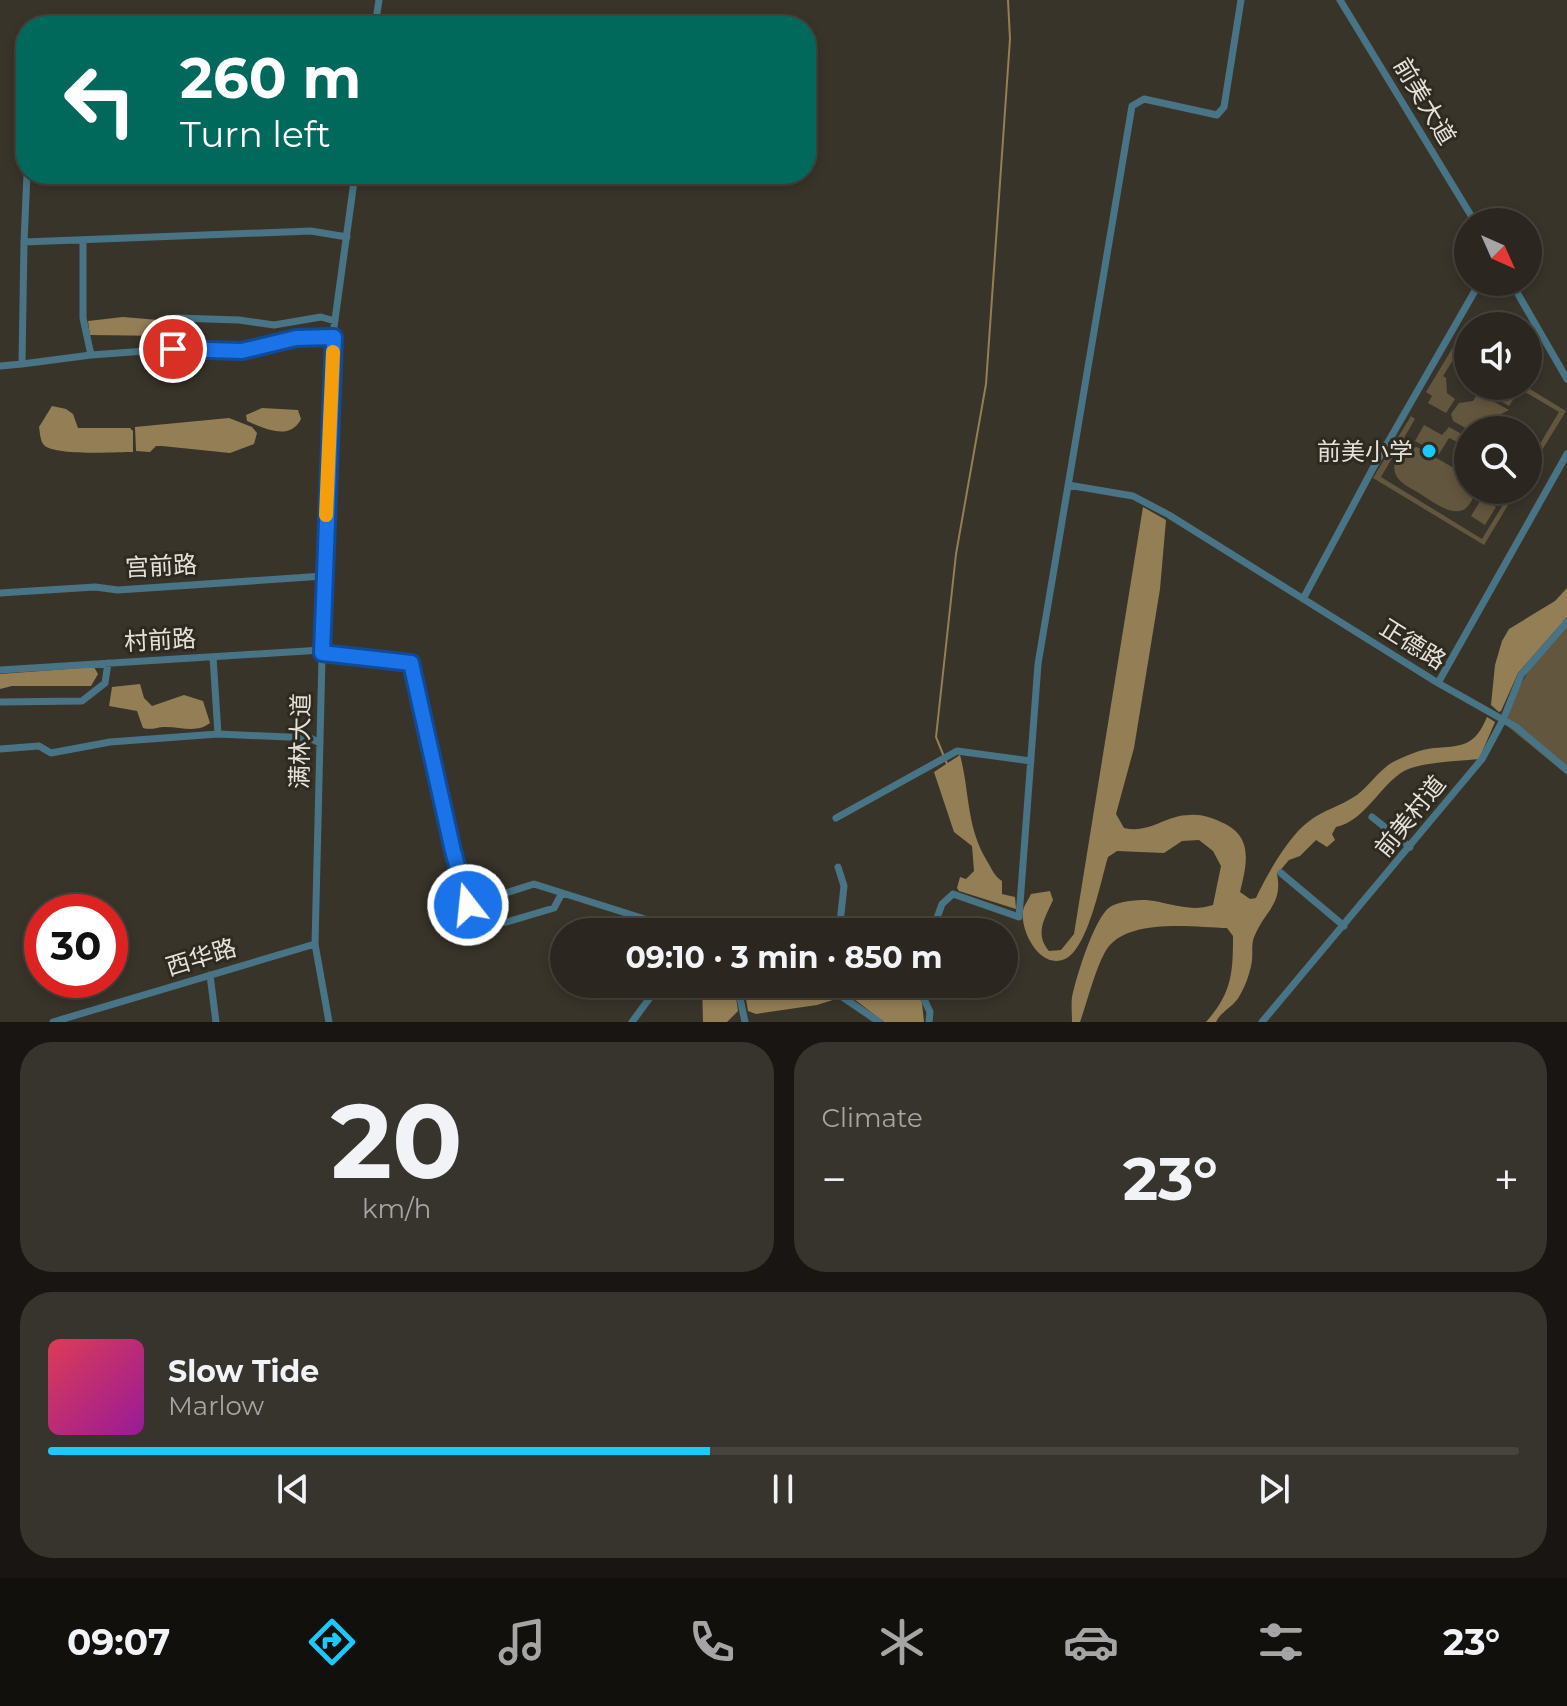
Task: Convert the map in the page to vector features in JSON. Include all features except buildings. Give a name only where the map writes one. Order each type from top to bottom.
[{"type":"street","points":[[937,918],[942,904],[953,894],[1019,917],[1038,664],[1132,106],[1144,99],[1217,115],[1224,107],[1241,0]]},
{"type":"street","name":"前美大道","points":[[1340,0],[1466,208]]},
{"type":"street","points":[[22,364],[27,184]]},
{"type":"street","name":"满林大道","points":[[329,1022],[315,944],[324,576],[335,321],[354,184]]},
{"type":"street","points":[[24,242],[311,231],[347,237]]},
{"type":"street","points":[[83,240],[83,318],[91,355]]},
{"type":"street","points":[[1303,599],[1372,470],[1472,296]]},
{"type":"street","points":[[1519,296],[1567,379]]},
{"type":"street","points":[[173,349],[176,318],[239,320],[274,325],[321,317],[335,321]]},
{"type":"street","points":[[0,366],[173,349],[242,351],[296,338],[334,337]]},
{"type":"street","points":[[1438,683],[1567,454]]},
{"type":"street","name":"正德路","points":[[1068,485],[1133,496],[1169,515],[1438,683],[1516,727],[1567,770]]},
{"type":"street","name":"宫前路","points":[[0,593],[95,587],[118,590],[324,576]]},
{"type":"street","name":"前美村道","points":[[1262,1022],[1482,759],[1503,720],[1521,675],[1567,622]]},
{"type":"street","name":"村前路","points":[[0,670],[322,651],[411,663],[468,905]]},
{"type":"street","points":[[213,657],[218,734]]},
{"type":"street","points":[[0,702],[82,701],[105,683],[108,663]]},
{"type":"street","points":[[0,749],[39,746],[51,753],[110,742],[218,734],[310,738],[320,743]]},
{"type":"street","points":[[836,818],[957,751],[1031,761]]},
{"type":"street","points":[[1372,817],[1410,847]]},
{"type":"street","points":[[838,867],[844,886],[841,918]]},
{"type":"street","points":[[1281,873],[1344,926]]},
{"type":"street","points":[[560,892],[554,908],[507,922],[484,924],[474,916],[468,905],[534,884],[560,892],[642,918]]},
{"type":"street","name":"西华路","points":[[53,1022],[315,944]]},
{"type":"street","points":[[210,975],[216,1022]]},
{"type":"street","points":[[632,1022],[650,998]]},
{"type":"street","points":[[740,998],[745,1022]]},
{"type":"street","points":[[844,998],[879,1022]]},
{"type":"street","points":[[924,998],[930,1012],[929,1022]]},
{"type":"shaded area","points":[[123,317],[170,321],[173,333],[170,336],[90,335],[88,321]]},
{"type":"shaded area","points":[[1454,346],[1454,358],[1443,376],[1446,378],[1447,393],[1454,400],[1446,413],[1428,403],[1432,396],[1426,392]]},
{"type":"shaded area","points":[[1542,396],[1566,411],[1542,450],[1542,441],[1559,412],[1539,400],[1542,400]]},
{"type":"shaded area","points":[[1491,400],[1509,410],[1497,416],[1454,416],[1453,421],[1451,414],[1459,403]]},
{"type":"shaded area","points":[[1499,400],[1513,400],[1509,406]]},
{"type":"shaded area","points":[[52,406],[73,414],[78,428],[130,428],[133,431],[133,452],[60,451],[44,445],[39,427]]},
{"type":"shaded area","points":[[262,408],[298,410],[301,419],[296,426],[284,431],[269,430],[247,421],[246,415]]},
{"type":"shaded area","points":[[1411,416],[1415,419],[1381,477],[1482,539],[1503,504],[1509,504],[1484,545],[1373,478]]},
{"type":"shaded area","points":[[229,418],[252,427],[257,433],[254,444],[230,453],[162,446],[156,446],[150,452],[136,451],[135,427]]},
{"type":"shaded area","points":[[1424,425],[1442,435],[1449,427],[1454,430],[1454,440],[1449,438],[1439,454],[1415,441]]},
{"type":"shaded area","points":[[1417,447],[1454,468],[1454,504],[1469,504],[1466,508],[1460,511],[1445,509],[1399,480],[1394,466],[1398,457]]},
{"type":"shaded area","points":[[1478,504],[1496,507],[1485,525],[1471,516]]},
{"type":"shaded area","points":[[1143,507],[1166,520],[1160,589],[1134,748],[1116,814],[1124,828],[1150,827],[1190,815],[1221,822],[1239,835],[1246,851],[1240,892],[1250,899],[1256,898],[1286,846],[1308,822],[1357,795],[1393,762],[1424,750],[1467,743],[1478,734],[1487,717],[1495,722],[1479,759],[1430,764],[1404,771],[1355,818],[1336,827],[1332,834],[1335,840],[1327,847],[1316,840],[1300,856],[1289,860],[1277,874],[1278,893],[1254,938],[1244,987],[1216,1022],[1206,1022],[1226,992],[1233,936],[1227,928],[1160,926],[1127,933],[1114,941],[1101,960],[1080,1022],[1072,1022],[1072,997],[1082,963],[1098,923],[1110,907],[1142,900],[1187,907],[1213,905],[1221,866],[1213,851],[1199,840],[1182,841],[1164,853],[1117,851],[1108,857],[1087,928],[1073,953],[1065,959],[1056,961],[1040,954],[1028,938],[1023,919],[1031,894],[1050,891],[1053,900],[1042,932],[1045,945],[1049,951],[1061,950],[1074,934]]},
{"type":"shaded area","points":[[1567,588],[1567,617],[1518,673],[1499,712],[1491,705],[1495,665],[1502,641],[1509,629],[1555,601]]},
{"type":"shaded area","points":[[1567,626],[1567,775],[1506,725],[1522,682]]},
{"type":"shaded area","points":[[94,667],[98,674],[91,686],[12,686],[0,689],[0,674]]},
{"type":"shaded area","points":[[140,684],[144,698],[152,706],[184,695],[203,701],[210,723],[193,729],[146,729],[137,711],[109,706],[112,687]]},
{"type":"shaded area","points":[[960,755],[975,835],[992,870],[1002,881],[1002,894],[1015,897],[1016,909],[957,888],[960,877],[966,879],[974,871],[972,846],[954,832],[934,772]]},
{"type":"shaded area","points":[[702,998],[736,998],[738,1011],[727,1022],[703,1022]]},
{"type":"shaded area","points":[[746,998],[834,998],[817,1005],[756,1014],[748,1011]]},
{"type":"shaded area","points":[[853,998],[920,998],[924,1022],[884,1022]]},
{"type":"waterway","points":[[947,764],[936,737],[956,554],[986,384],[1010,39],[1008,0]]},
{"type":"slow traffic","points":[[326,515],[333,352]]},
{"type":"place","name":"前美小学","points":[[1429,451]]},
{"type":"route","points":[[173,349],[242,351],[296,338],[334,337],[322,653],[411,663],[468,905]]}]
